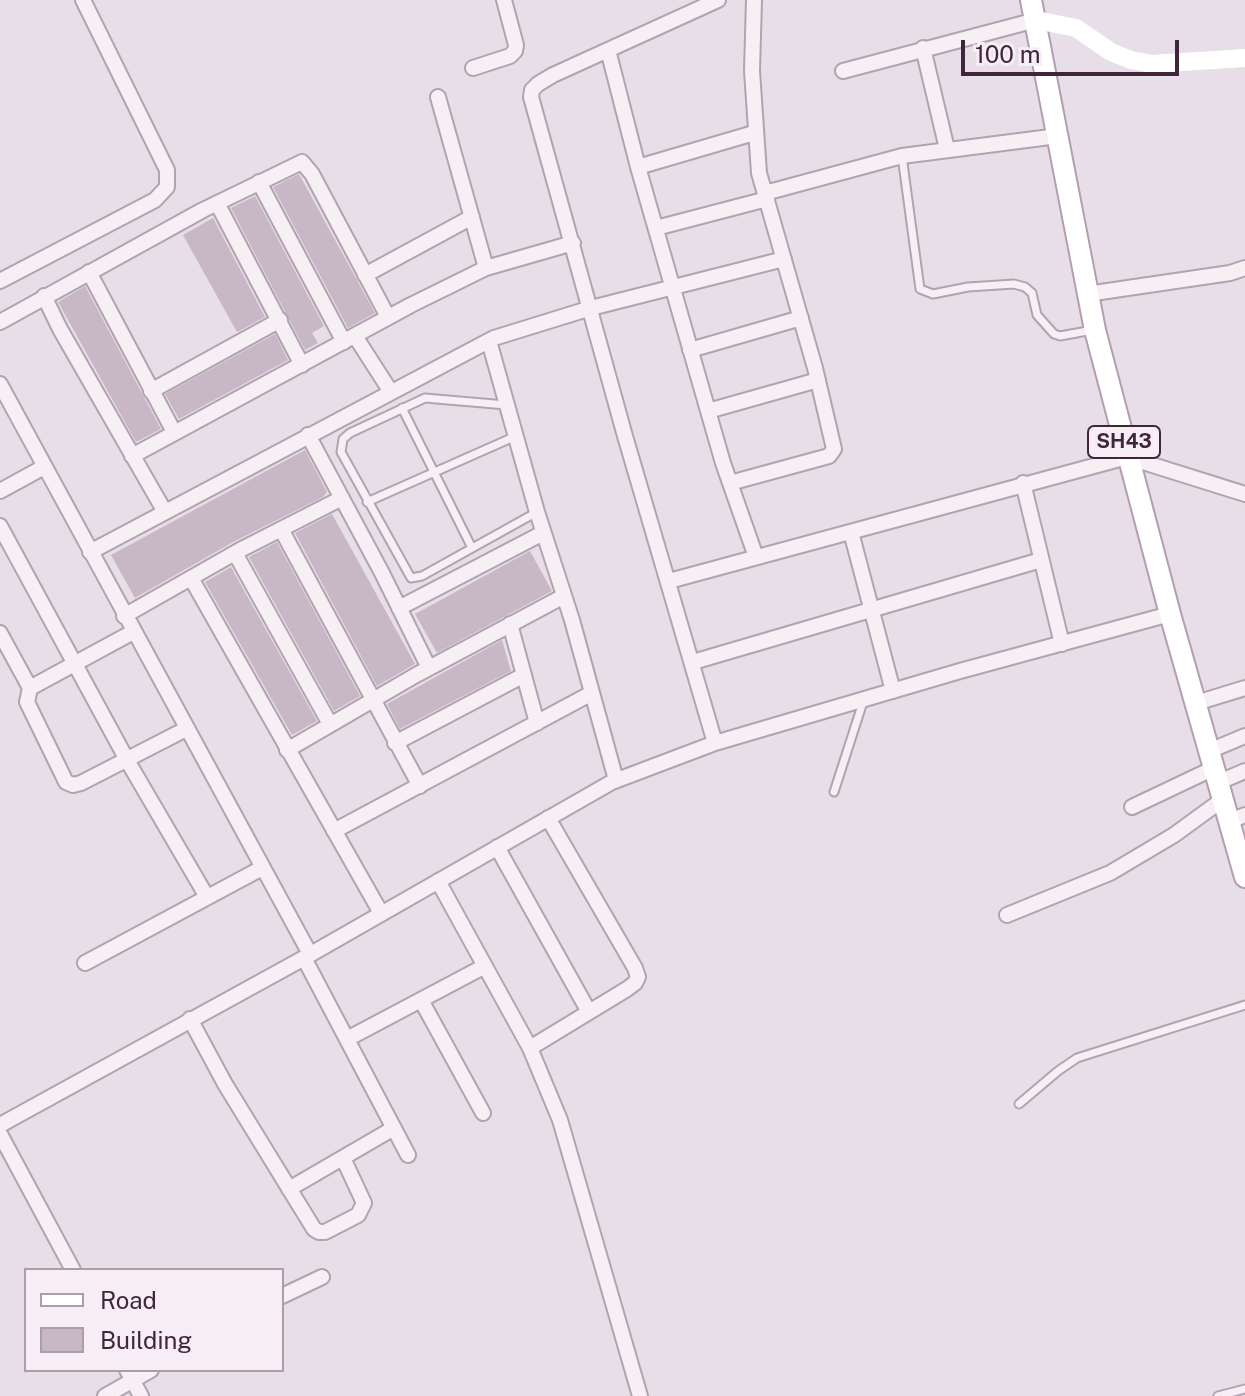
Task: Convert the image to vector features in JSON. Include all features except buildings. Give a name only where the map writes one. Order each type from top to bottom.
[{"type":"main road","name":"SH43","points":[[1034,10],[1095,330],[1216,776],[1237,818],[1245,877]]},
{"type":"street","points":[[0,281],[155,200],[167,187],[167,170],[83,0]]},
{"type":"street","points":[[473,68],[510,56],[515,51],[504,0]]},
{"type":"street","points":[[715,743],[625,436],[531,97],[532,90],[553,75],[718,0]]},
{"type":"street","points":[[730,483],[829,456],[834,445],[759,173],[752,71],[754,0]]},
{"type":"street","points":[[843,71],[923,48],[1034,10],[1076,28],[1111,52],[1131,60],[1152,64],[1245,58]]},
{"type":"street","points":[[923,48],[947,149]]},
{"type":"street","points":[[608,50],[690,350],[756,557]]},
{"type":"street","points":[[438,97],[486,268]]},
{"type":"street","points":[[638,167],[754,133]]},
{"type":"street","points":[[656,228],[902,156],[1058,136]]},
{"type":"street","points":[[0,322],[297,162],[306,164],[388,317]]},
{"type":"street","points":[[259,182],[350,339],[391,392]]},
{"type":"street","points":[[217,203],[302,365]]},
{"type":"street","points":[[365,275],[472,217]]},
{"type":"street","points":[[132,456],[388,317],[486,268],[573,243]]},
{"type":"street","points":[[90,552],[489,341],[591,308],[784,259]]},
{"type":"street","points":[[1087,294],[1230,273],[1245,268]]},
{"type":"street","points":[[89,272],[174,432]]},
{"type":"street","points":[[44,296],[165,512]]},
{"type":"street","points":[[690,350],[801,318]]},
{"type":"street","points":[[151,391],[280,320]]},
{"type":"street","points":[[489,341],[616,780]]},
{"type":"street","points":[[708,411],[818,380]]},
{"type":"street","points":[[0,384],[262,868],[408,1155]]},
{"type":"street","points":[[308,435],[429,668]]},
{"type":"street","points":[[669,581],[1127,457],[1245,494]]},
{"type":"street","points":[[0,491],[44,467]]},
{"type":"street","points":[[1023,483],[1062,644]]},
{"type":"street","points":[[124,616],[235,553],[342,498]]},
{"type":"street","points":[[0,526],[127,760],[207,897]]},
{"type":"street","points":[[281,529],[420,786]]},
{"type":"street","points":[[851,532],[893,691]]},
{"type":"street","points":[[399,608],[543,533]]},
{"type":"street","points":[[235,553],[330,724]]},
{"type":"street","points":[[693,662],[1041,560]]},
{"type":"street","points":[[191,578],[381,913]]},
{"type":"street","points":[[287,750],[429,668],[564,596]]},
{"type":"street","points":[[0,1125],[307,956],[616,780],[715,743],[1170,614]]},
{"type":"street","points":[[510,624],[537,723]]},
{"type":"street","points":[[30,688],[133,632]]},
{"type":"street","points":[[0,633],[30,688],[27,702],[66,782],[73,785],[81,783],[186,729]]},
{"type":"street","points":[[395,743],[524,675]]},
{"type":"street","points":[[1196,703],[1245,688]]},
{"type":"street","points":[[334,831],[592,693]]},
{"type":"street","points":[[1007,915],[1119,868],[1174,835],[1245,736]]},
{"type":"street","points":[[1132,807],[1216,776],[1245,771]]},
{"type":"street","points":[[530,1048],[635,983],[637,972],[548,818]]},
{"type":"street","points":[[497,847],[589,1012]]},
{"type":"street","points":[[85,963],[262,868]]},
{"type":"street","points":[[438,881],[530,1048],[560,1120],[640,1396]]},
{"type":"street","points":[[347,1039],[485,966]]},
{"type":"street","points":[[421,1000],[483,1113]]},
{"type":"street","points":[[190,1019],[225,1084],[314,1229],[319,1232],[358,1215],[364,1203],[343,1158]]},
{"type":"street","points":[[289,1189],[394,1128]]},
{"type":"street","points":[[0,1134],[72,1268]]},
{"type":"street","points":[[284,1295],[322,1277]]},
{"type":"street","points":[[105,1396],[130,1375],[141,1396]]},
{"type":"lane","points":[[902,156],[920,289],[933,294],[968,287],[1014,284],[1029,289],[1037,315],[1054,334],[1060,336],[1095,330]]},
{"type":"lane","points":[[507,405],[425,398],[350,433],[341,445],[341,452],[411,578],[422,576],[537,512]]},
{"type":"lane","points":[[402,408],[472,548]]},
{"type":"lane","points":[[367,502],[516,436]]},
{"type":"lane","points":[[834,792],[864,699]]},
{"type":"lane","points":[[1019,1104],[1077,1058],[1245,1005]]},
{"type":"lane","points":[[1218,1396],[1245,1389]]}]
